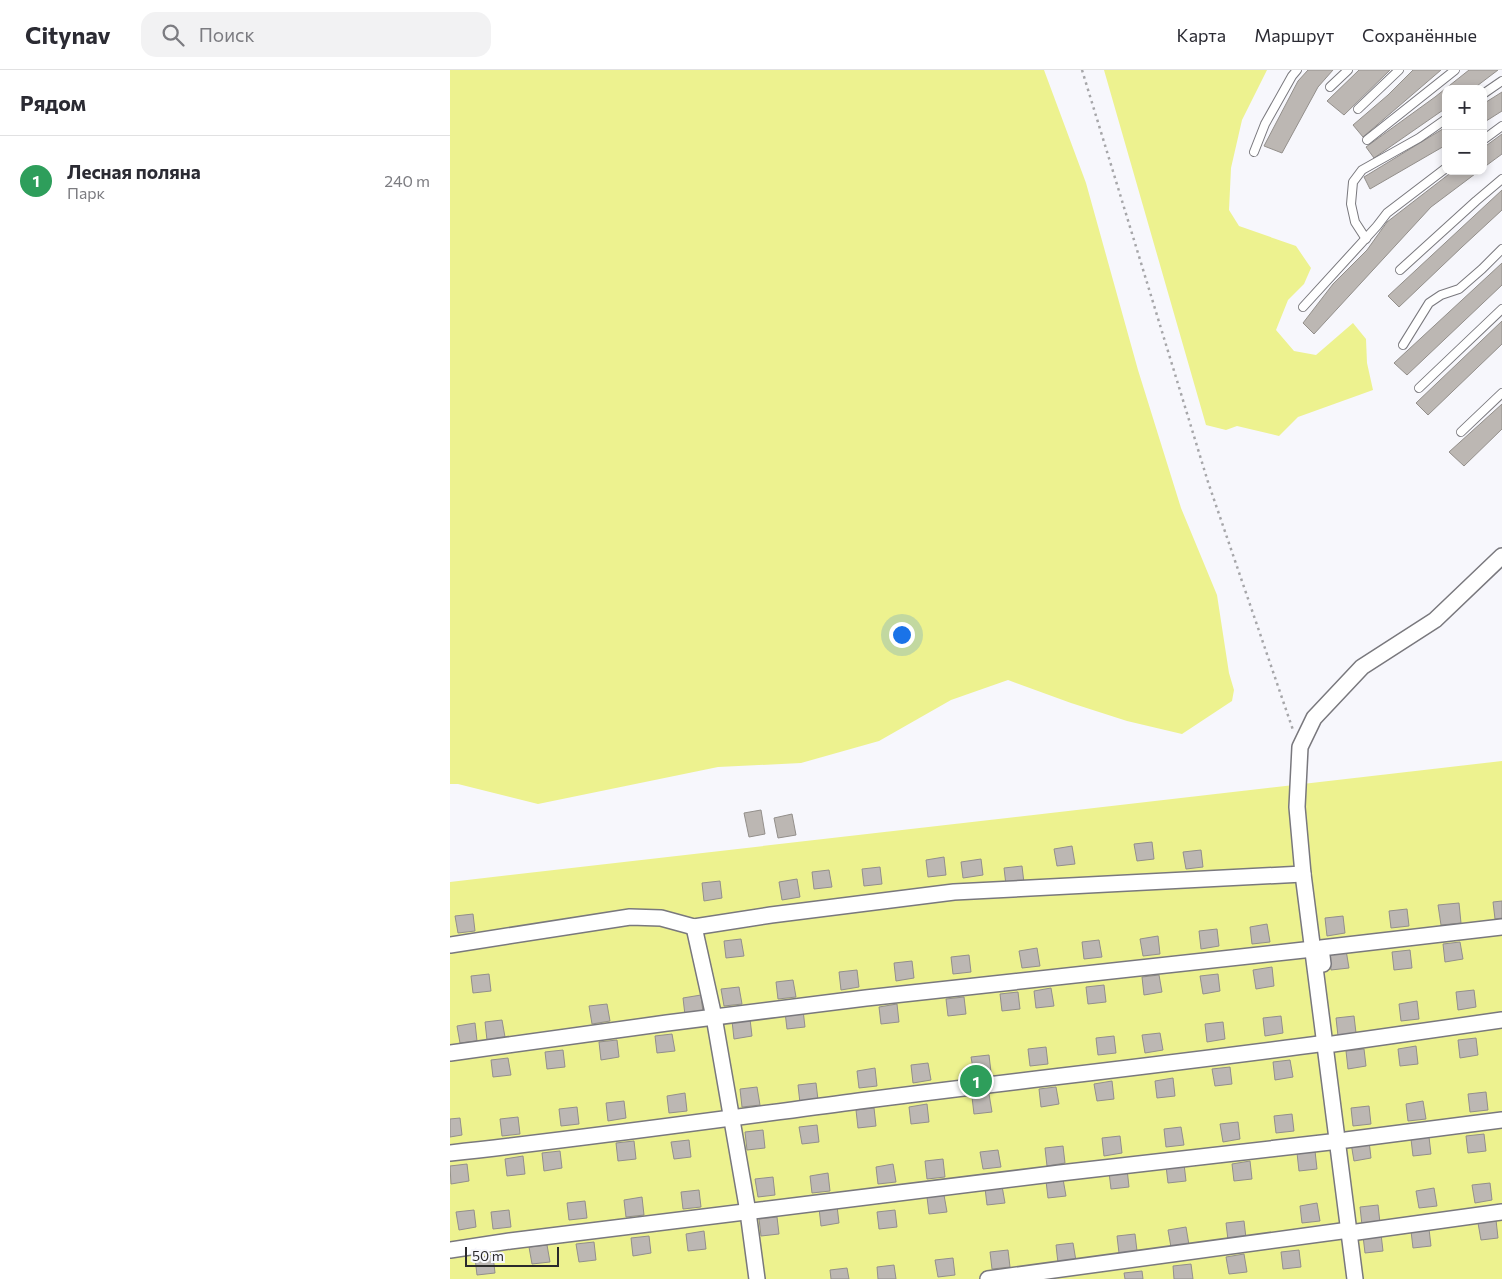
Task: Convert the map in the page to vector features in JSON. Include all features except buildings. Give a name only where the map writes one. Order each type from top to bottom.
[{"type":"street","points":[[1330,1043],[1313,949],[1303,874],[1297,807],[1300,748],[1314,718],[1362,667],[1435,620],[1502,556]]},
{"type":"street","points":[[450,945],[630,917],[661,918],[694,927],[771,915],[954,892],[1303,874]]},
{"type":"street","points":[[694,927],[714,1017],[748,1212],[757,1279]]},
{"type":"street","points":[[1355,1279],[1353,1231],[1330,1043],[1321,948],[1502,927]]},
{"type":"street","points":[[450,1053],[876,996],[1313,949]]},
{"type":"street","points":[[450,1153],[732,1119],[858,1101],[1156,1066],[1502,1020]]},
{"type":"street","points":[[450,1250],[1060,1173],[1502,1120]]},
{"type":"street","points":[[988,1279],[1502,1212]]},
{"type":"street","points":[[1353,1231],[1363,1279]]},
{"type":"lane","points":[[1254,152],[1265,124],[1297,70]]},
{"type":"lane","points":[[1330,87],[1348,70]]},
{"type":"lane","points":[[1358,109],[1399,70]]},
{"type":"lane","points":[[1366,140],[1455,70]]},
{"type":"lane","points":[[1487,91],[1502,81]]},
{"type":"lane","points":[[1366,239],[1355,222],[1352,204],[1353,182],[1362,170],[1419,138],[1442,122]]},
{"type":"lane","points":[[1487,137],[1502,126]]},
{"type":"lane","points":[[1303,307],[1366,239],[1387,213],[1442,171]]},
{"type":"lane","points":[[1400,270],[1502,179]]},
{"type":"lane","points":[[1403,345],[1429,303],[1441,294],[1459,289],[1502,249]]},
{"type":"lane","points":[[1419,388],[1502,309]]},
{"type":"lane","points":[[1461,432],[1502,393]]},
{"type":"path","points":[[1082,70],[1208,482],[1300,748]]},
{"type":"green space","points":[[450,70],[1044,70],[1086,183],[1138,370],[1181,508],[1217,595],[1229,673],[1234,690],[1232,701],[1182,734],[1127,721],[1008,680],[951,700],[879,741],[801,763],[718,767],[538,804],[458,784],[450,784]]},
{"type":"green space","points":[[1104,70],[1267,70],[1242,120],[1231,168],[1229,210],[1239,226],[1296,246],[1311,268],[1304,284],[1288,300],[1276,330],[1294,351],[1316,355],[1353,323],[1366,339],[1367,363],[1373,390],[1298,417],[1279,436],[1237,426],[1226,430],[1206,425]]},
{"type":"green space","points":[[1502,761],[1502,1279],[450,1279],[450,882]]},
{"type":"place","name":"Лесная поляна","points":[[976,1081]]}]
